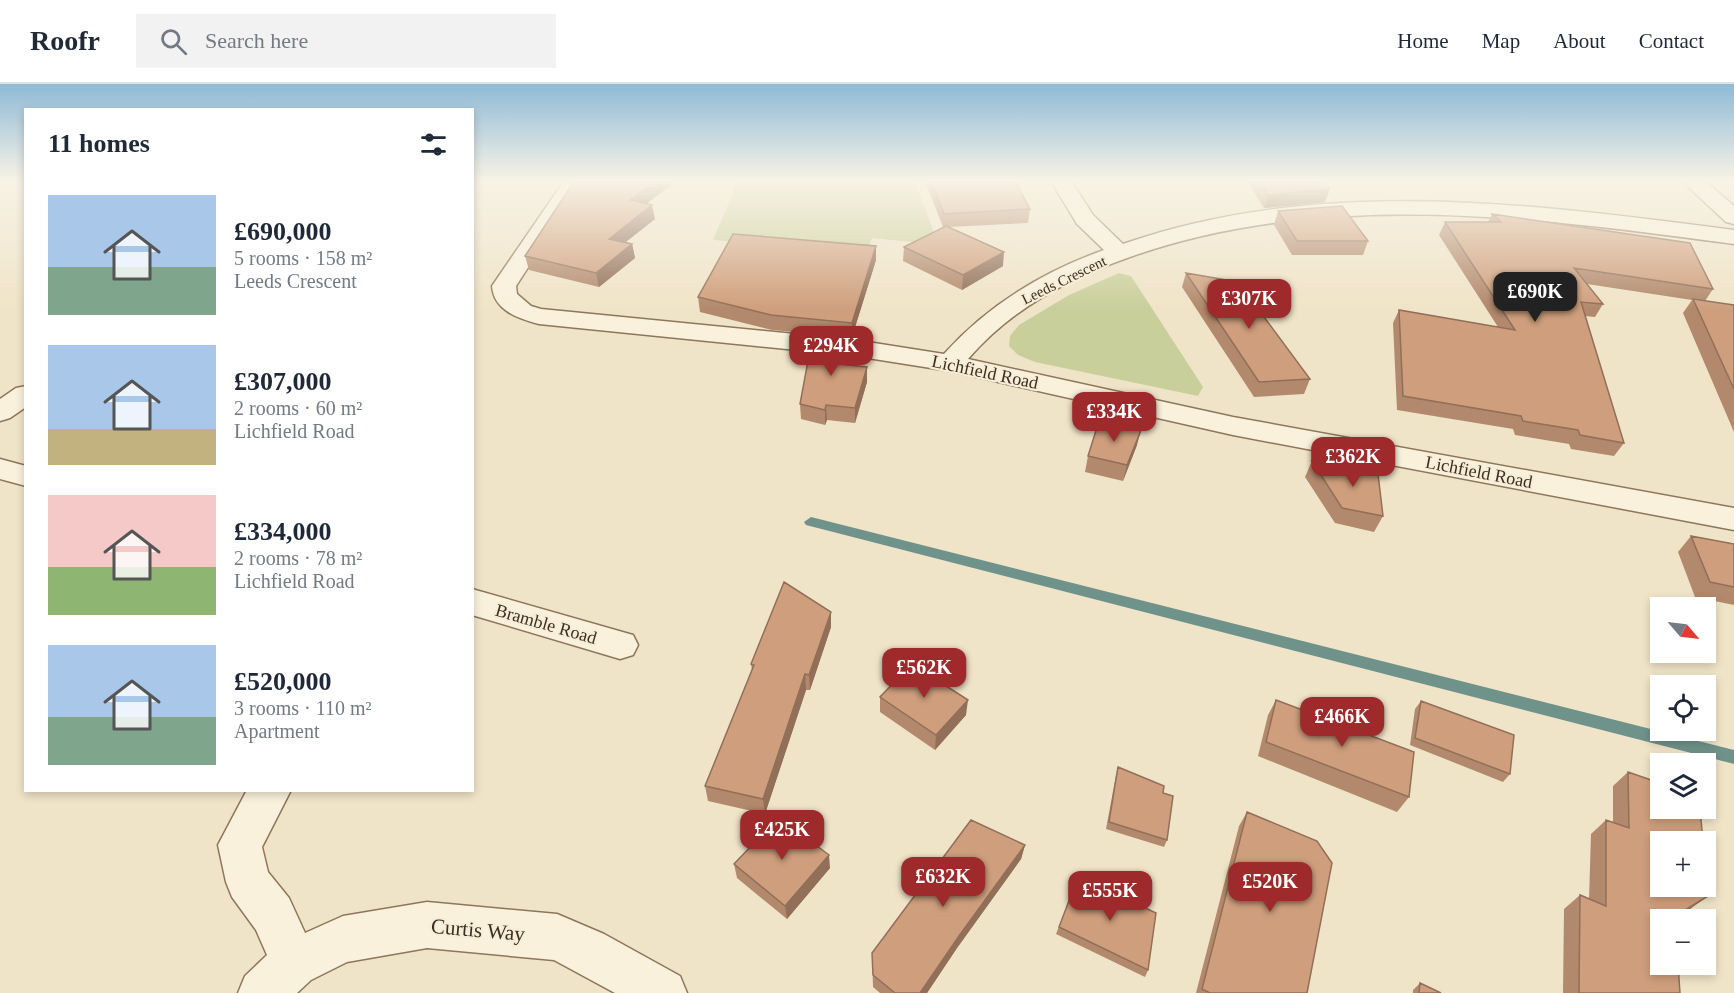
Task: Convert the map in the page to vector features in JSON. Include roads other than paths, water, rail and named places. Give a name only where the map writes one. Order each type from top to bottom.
[{"type":"street","name":"Lichfield Road","points":[[545,223],[504,286],[505,297],[515,307],[539,316],[855,348],[950,363],[1233,426],[1734,519]]},
{"type":"street","points":[[1089,223],[1119,253]]},
{"type":"street","name":"Leeds Crescent","points":[[950,363],[973,336],[1023,298],[1071,273],[1119,253],[1175,235],[1233,223]]},
{"type":"street","name":"Leeds Crescent","points":[[1620,223],[1734,237]]},
{"type":"street","points":[[0,412],[24,395]]},
{"type":"street","points":[[0,469],[24,475]]},
{"type":"street","name":"Bramble Road","points":[[474,603],[620,645]]},
{"type":"street","points":[[269,792],[240,845],[248,882],[273,914],[278,978]]},
{"type":"street","name":"Curtis Way","points":[[278,978],[343,939],[428,925],[557,937],[663,993]]},
{"type":"waterway","points":[[811,522],[1734,757]]}]
